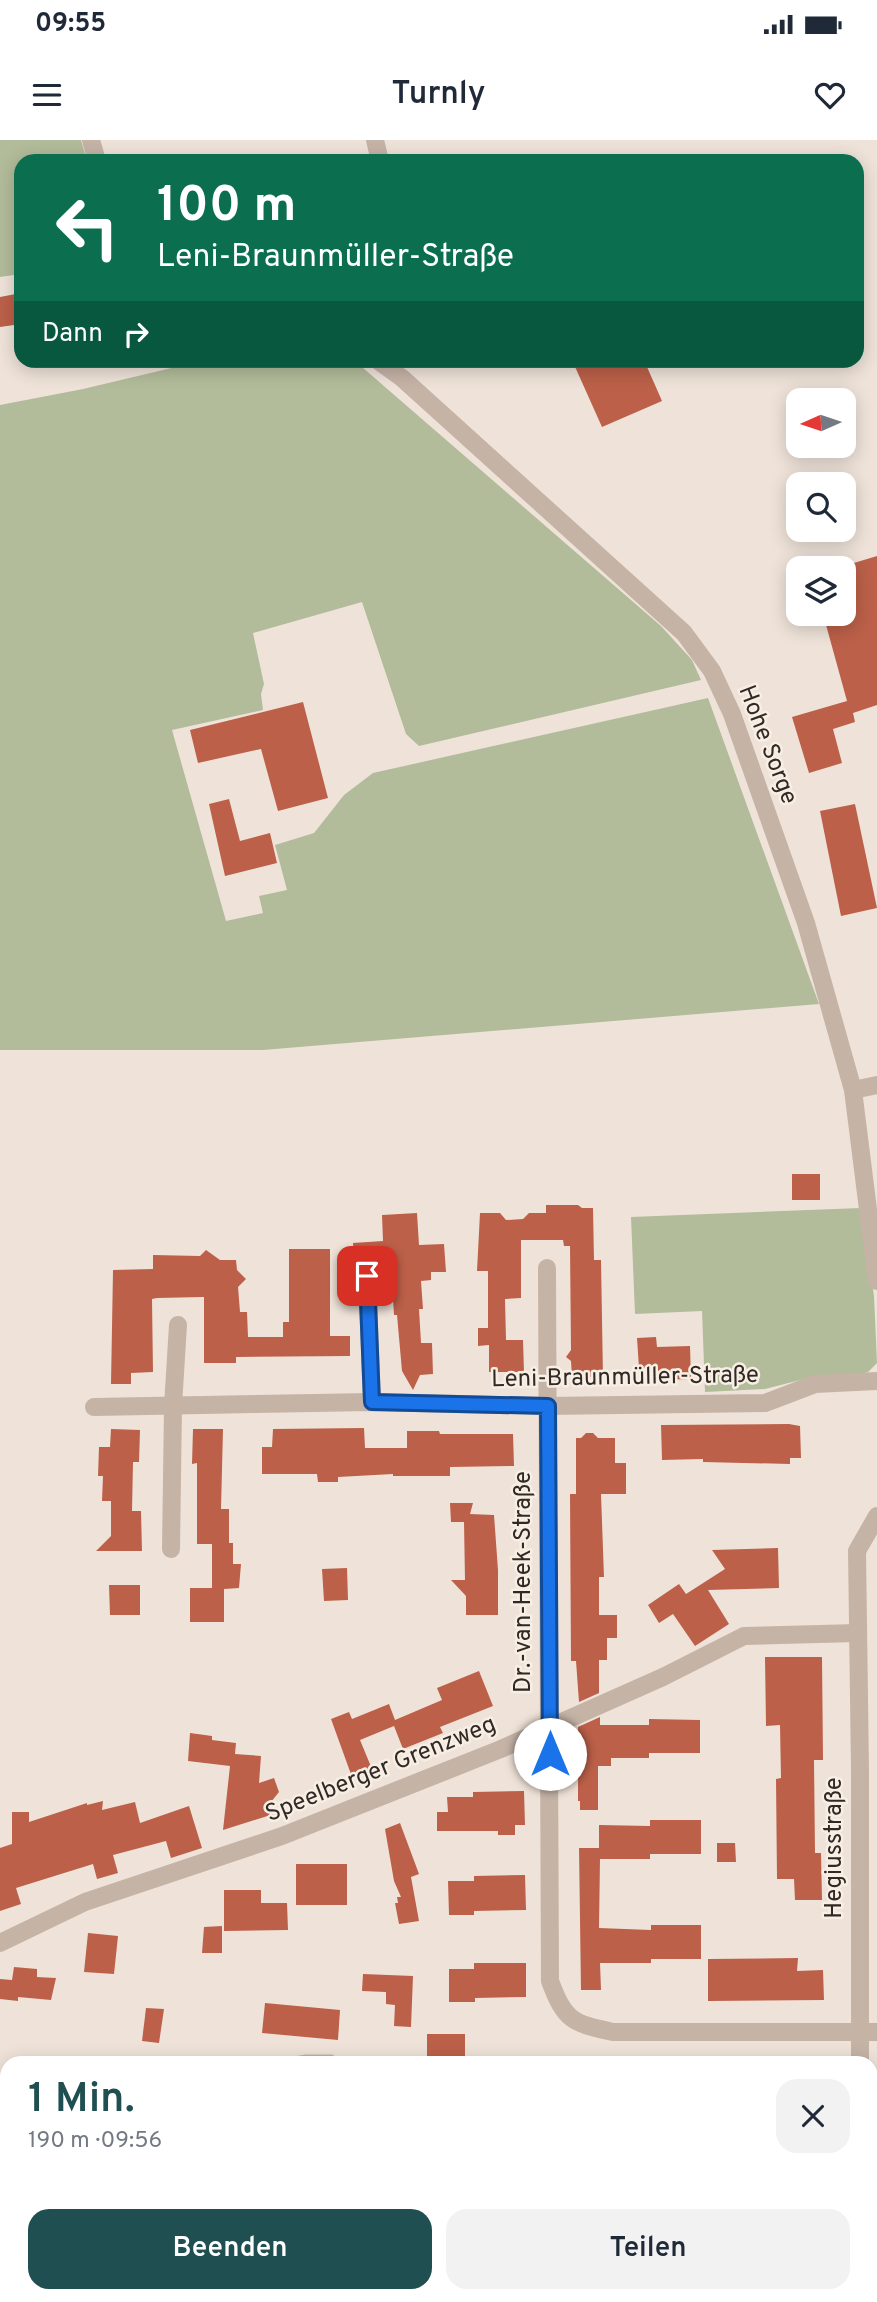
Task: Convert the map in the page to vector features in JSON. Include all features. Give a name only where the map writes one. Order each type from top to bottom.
[{"type":"street","name":"Hohe Sorge","points":[[401,369],[684,633],[712,671],[732,714],[806,923],[853,1090],[877,1281]]},
{"type":"street","points":[[853,1090],[877,1085]]},
{"type":"street","name":"Dr.-van-Heek-Straße","points":[[547,1268],[550,1981],[560,2008],[582,2025],[612,2032],[868,2032]]},
{"type":"street","points":[[367,1276],[372,1402]]},
{"type":"street","points":[[172,1549],[173,1406],[178,1325]]},
{"type":"street","name":"Leni-Braunmüller-Straße","points":[[94,1407],[372,1402],[548,1406],[765,1403],[815,1384],[877,1381]]},
{"type":"street","points":[[858,1633],[858,1551],[877,1516]]},
{"type":"street","name":"Speelberger Grenzweg","points":[[0,1943],[85,1902],[282,1836],[550,1729],[744,1636],[858,1633]]},
{"type":"street","name":"Hegiusstraße","points":[[858,1633],[869,1771],[868,2032],[862,2056]]},
{"type":"green space","points":[[0,140],[81,140],[85,154],[14,154],[14,275],[0,277]]},
{"type":"green space","points":[[172,368],[363,368],[661,626],[692,660],[701,680],[419,746],[406,734],[362,602],[253,633],[264,684],[261,694],[263,710],[172,730],[226,921],[263,913],[259,896],[287,890],[275,845],[314,833],[344,795],[373,773],[708,698],[819,1004],[263,1050],[0,1050],[0,405]]},
{"type":"green space","points":[[861,1208],[874,1296],[877,1363],[868,1372],[816,1376],[765,1389],[705,1392],[702,1311],[635,1314],[631,1217]]},
{"type":"building","points":[[14,294],[14,325],[0,327],[0,297]]},
{"type":"building","points":[[576,368],[648,368],[662,401],[602,427]]},
{"type":"building","points":[[877,556],[877,705],[853,713],[855,722],[833,729],[842,763],[809,773],[792,717],[847,701],[826,626],[856,626],[856,562]]},
{"type":"building","points":[[303,702],[328,798],[278,811],[261,749],[198,763],[190,730]]},
{"type":"building","points":[[229,799],[240,841],[270,833],[277,863],[225,876],[209,804]]},
{"type":"building","points":[[855,804],[877,908],[841,916],[820,811]]},
{"type":"building","points":[[792,1174],[820,1174],[820,1200],[792,1200]]},
{"type":"building","points":[[546,1205],[593,1208],[594,1260],[601,1260],[603,1377],[572,1377],[571,1361],[566,1357],[571,1350],[570,1246],[564,1246],[563,1240],[521,1240],[521,1298],[505,1299],[506,1340],[523,1340],[524,1372],[489,1372],[489,1345],[478,1346],[478,1328],[488,1328],[488,1271],[477,1271],[480,1213],[500,1213],[506,1220],[523,1219],[529,1213],[546,1213]]},
{"type":"building","points":[[417,1213],[419,1245],[444,1244],[446,1272],[431,1272],[431,1280],[421,1281],[421,1343],[432,1343],[433,1374],[420,1375],[413,1390],[402,1371],[397,1315],[394,1315],[393,1299],[389,1300],[387,1261],[354,1262],[353,1243],[383,1241],[382,1215]]},
{"type":"building","points":[[289,1249],[330,1249],[330,1336],[350,1336],[350,1356],[236,1357],[236,1363],[204,1363],[204,1297],[157,1298],[152,1299],[153,1372],[131,1373],[131,1384],[111,1384],[113,1270],[153,1269],[153,1255],[200,1256],[206,1250],[220,1260],[236,1260],[237,1270],[246,1279],[238,1287],[240,1312],[247,1312],[248,1337],[283,1337],[283,1322],[289,1322]]},
{"type":"building","points":[[656,1337],[657,1347],[690,1346],[691,1379],[658,1380],[658,1367],[639,1368],[637,1338]]},
{"type":"building","points":[[661,1425],[800,1426],[801,1458],[790,1458],[790,1464],[703,1462],[703,1459],[662,1460]]},
{"type":"building","points":[[364,1428],[365,1448],[407,1448],[407,1431],[513,1434],[514,1466],[450,1467],[450,1476],[393,1474],[338,1477],[338,1482],[318,1482],[317,1474],[262,1474],[262,1447],[272,1447],[273,1429]]},
{"type":"building","points":[[111,1429],[140,1430],[139,1462],[133,1462],[132,1511],[141,1511],[142,1551],[96,1551],[111,1536],[111,1501],[102,1501],[103,1476],[98,1476],[99,1447],[110,1447]]},
{"type":"building","points":[[193,1429],[223,1429],[221,1509],[229,1509],[229,1543],[233,1543],[233,1564],[241,1564],[239,1588],[224,1589],[224,1622],[190,1622],[190,1588],[212,1588],[212,1544],[197,1544],[197,1463],[192,1464]]},
{"type":"building","points":[[586,1433],[593,1433],[598,1438],[615,1438],[615,1463],[626,1463],[626,1494],[601,1494],[604,1577],[599,1577],[599,1615],[617,1615],[617,1638],[607,1638],[607,1660],[599,1660],[599,1693],[579,1702],[576,1661],[571,1661],[570,1494],[576,1494],[576,1438],[581,1438]]},
{"type":"building","points":[[450,1503],[473,1503],[470,1514],[494,1515],[498,1615],[466,1615],[466,1596],[451,1580],[465,1580],[464,1522],[451,1522]]},
{"type":"building","points":[[778,1548],[779,1588],[708,1590],[729,1624],[695,1646],[673,1614],[659,1623],[648,1605],[679,1584],[686,1594],[725,1569],[712,1550]]},
{"type":"building","points":[[347,1568],[348,1600],[324,1601],[322,1569]]},
{"type":"building","points":[[109,1585],[140,1585],[140,1615],[110,1615]]},
{"type":"building","points":[[765,1657],[822,1657],[823,1760],[814,1760],[815,1853],[821,1853],[822,1900],[795,1900],[794,1879],[777,1879],[776,1779],[781,1778],[780,1725],[766,1726]]},
{"type":"building","points":[[479,1671],[493,1706],[440,1727],[443,1733],[403,1749],[394,1726],[360,1740],[372,1769],[352,1777],[331,1719],[349,1712],[352,1719],[389,1704],[395,1720],[442,1700],[437,1688]]},
{"type":"building","points":[[600,1717],[600,1725],[649,1725],[649,1719],[700,1720],[700,1753],[649,1753],[649,1758],[611,1758],[611,1766],[598,1766],[598,1810],[580,1810],[578,1727]]},
{"type":"building","points":[[190,1733],[212,1736],[212,1740],[236,1743],[235,1754],[261,1756],[259,1783],[274,1778],[279,1792],[271,1802],[277,1813],[223,1830],[230,1766],[188,1761]]},
{"type":"building","points":[[524,1791],[525,1825],[515,1825],[515,1835],[498,1835],[498,1831],[437,1831],[437,1812],[448,1812],[447,1797],[473,1797],[473,1792]]},
{"type":"building","points":[[103,1801],[102,1810],[135,1802],[140,1823],[189,1806],[202,1848],[171,1858],[166,1841],[113,1855],[118,1873],[97,1879],[93,1864],[16,1888],[21,1904],[0,1911],[0,1848],[12,1844],[12,1812],[29,1812],[29,1822],[87,1803]]},
{"type":"building","points":[[650,1820],[701,1820],[701,1854],[650,1854],[650,1859],[600,1859],[599,1928],[651,1930],[651,1925],[701,1925],[701,1959],[600,1963],[601,1990],[581,1990],[579,1848],[599,1848],[599,1825],[650,1826]]},
{"type":"building","points":[[400,1823],[419,1874],[411,1877],[419,1921],[399,1924],[395,1903],[398,1903],[397,1897],[401,1897],[394,1881],[385,1829]]},
{"type":"building","points":[[717,1843],[735,1843],[736,1862],[717,1862]]},
{"type":"building","points":[[296,1864],[347,1864],[347,1905],[296,1905]]},
{"type":"building","points":[[525,1875],[526,1910],[474,1911],[474,1915],[449,1915],[448,1881],[474,1881],[474,1876]]},
{"type":"building","points":[[224,1890],[261,1890],[261,1903],[287,1903],[288,1930],[224,1931]]},
{"type":"building","points":[[222,1926],[222,1953],[202,1953],[204,1927]]},
{"type":"building","points":[[88,1933],[118,1936],[114,1974],[84,1972]]},
{"type":"building","points":[[798,1958],[797,1971],[823,1970],[824,2000],[708,2001],[708,1959]]},
{"type":"building","points":[[474,1963],[526,1963],[526,1997],[475,1998],[475,2002],[449,2002],[449,1969],[474,1969]]},
{"type":"building","points":[[14,1967],[37,1969],[37,1977],[56,1978],[51,2000],[18,1997],[18,2001],[0,1999],[0,1979],[12,1980]]},
{"type":"building","points":[[363,1974],[413,1976],[411,2027],[394,2026],[395,2005],[386,2004],[386,1992],[362,1991]]},
{"type":"building","points":[[265,2003],[340,2010],[338,2040],[262,2033]]},
{"type":"building","points":[[146,2008],[164,2009],[159,2043],[142,2041]]},
{"type":"building","points":[[427,2034],[465,2034],[465,2056],[427,2056]]},
{"type":"route","points":[[367,1276],[372,1402],[548,1406],[550,1754]]}]
